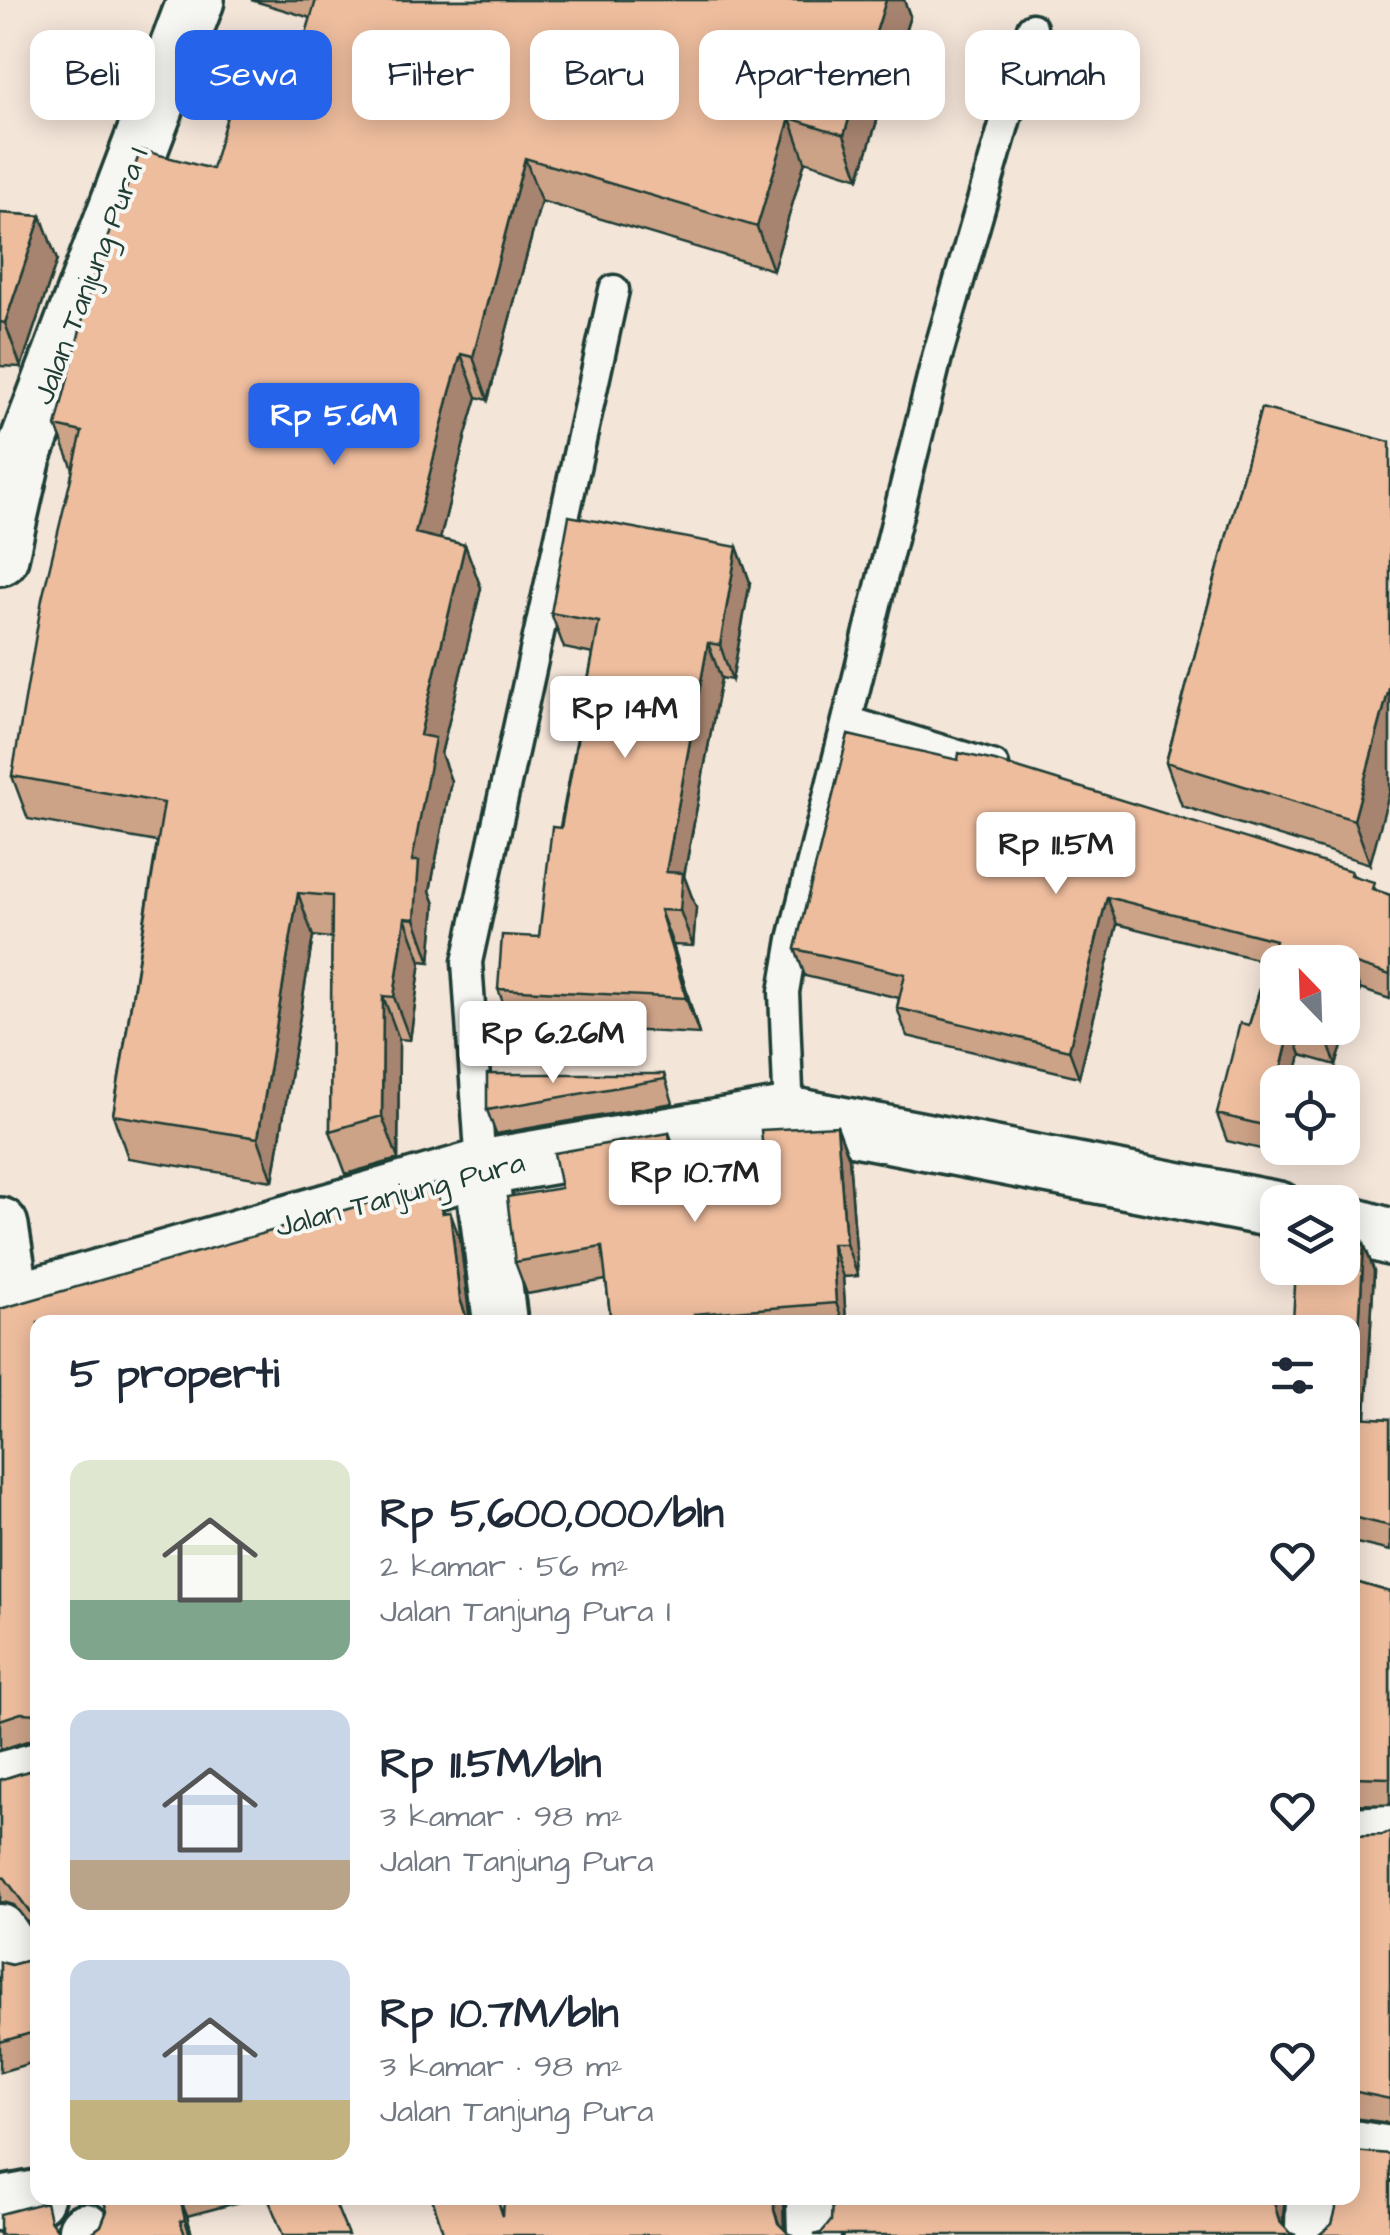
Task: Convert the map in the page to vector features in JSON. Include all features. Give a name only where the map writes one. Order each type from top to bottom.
[{"type":"street","name":"Jalan Tanjung Pura I","points":[[0,557],[12,455],[196,0]]},
{"type":"street","name":"Jalan Tanjung Pura","points":[[6,1304],[481,1168],[789,1115],[1260,1207]]},
{"type":"street","points":[[481,1168],[499,1315]]},
{"type":"street","points":[[0,1226],[6,1304]]},
{"type":"street","points":[[1360,1228],[1390,1237]]},
{"type":"street","points":[[0,1779],[30,1771]]},
{"type":"street","points":[[1360,1834],[1390,1832]]},
{"type":"street","points":[[1360,2148],[1390,2154]]},
{"type":"street","points":[[0,2204],[30,2199]]},
{"type":"street","points":[[813,2205],[814,2235]]},
{"type":"street","points":[[1312,2205],[1312,2228],[1316,2235]]},
{"type":"lane","points":[[789,1115],[784,992],[936,357],[1032,28]]},
{"type":"lane","points":[[481,1168],[467,962],[614,290]]},
{"type":"lane","points":[[847,721],[1014,772]]},
{"type":"building","points":[[316,0],[886,0],[877,30],[699,30],[699,120],[789,120],[757,227],[525,158],[473,357],[461,354],[415,533],[465,545],[420,735],[435,738],[412,861],[419,861],[415,919],[405,918],[394,997],[383,996],[382,1116],[330,1131],[332,896],[298,893],[258,1138],[113,1115],[164,803],[12,776],[42,599],[82,432],[56,426],[95,270],[141,150],[212,169],[226,120],[332,120],[332,30],[307,30]]},
{"type":"building","points":[[796,120],[849,120],[844,135]]},
{"type":"building","points":[[0,213],[41,216],[5,323],[0,322]]},
{"type":"building","points":[[1261,408],[1390,442],[1390,685],[1354,820],[1166,762]]},
{"type":"building","points":[[569,516],[737,547],[720,645],[708,643],[666,872],[683,873],[680,911],[660,910],[686,998],[498,989],[502,935],[539,937],[552,827],[561,828],[599,622],[551,613]]},
{"type":"building","points":[[848,735],[958,760],[959,753],[995,761],[1351,871],[1350,875],[1374,882],[1372,889],[1390,895],[1390,975],[1360,965],[1360,945],[1273,945],[1275,940],[1107,897],[1069,1050],[897,1008],[905,974],[795,949]]},
{"type":"building","points":[[1260,989],[1260,1045],[1287,1045],[1282,1065],[1260,1065],[1260,1124],[1217,1114],[1240,1023],[1249,1025]]},
{"type":"building","points":[[487,1074],[664,1074],[665,1079],[487,1110]]},
{"type":"building","points":[[837,1126],[846,1244],[832,1244],[836,1303],[694,1315],[610,1315],[602,1247],[515,1262],[507,1197],[561,1188],[554,1153],[669,1133],[674,1172],[764,1163],[761,1130]]},
{"type":"building","points":[[435,1184],[442,1213],[450,1212],[460,1299],[466,1315],[30,1315],[30,1714],[0,1720],[0,1309]]},
{"type":"building","points":[[1360,1244],[1364,1244],[1360,1315],[1293,1315],[1295,1285],[1360,1285]]},
{"type":"building","points":[[1360,1417],[1390,1419],[1390,1526],[1360,1519]]},
{"type":"building","points":[[1360,1583],[1390,1592],[1390,1778],[1360,1777]]},
{"type":"building","points":[[30,1771],[30,1912],[5,1878],[0,1877],[0,1780]]},
{"type":"building","points":[[1390,1832],[1390,2099],[1360,2093],[1360,1836]]},
{"type":"building","points":[[30,1956],[30,2033],[0,2042],[0,1962],[11,1965]]},
{"type":"building","points":[[1360,2152],[1390,2154],[1390,2235],[1319,2235],[1332,2224],[1336,2205],[1360,2205]]},
{"type":"building","points":[[47,2205],[50,2220],[66,2235],[0,2235],[0,2214]]},
{"type":"building","points":[[105,2205],[182,2205],[185,2220],[180,2221],[185,2235],[89,2235],[101,2226]]},
{"type":"building","points":[[271,2205],[336,2205],[348,2235],[283,2235]]},
{"type":"building","points":[[434,2205],[499,2205],[503,2216],[504,2205],[774,2205],[778,2223],[794,2235],[444,2235]]},
{"type":"building","points":[[832,2205],[1275,2205],[1279,2221],[1296,2235],[814,2235],[831,2221]]}]
